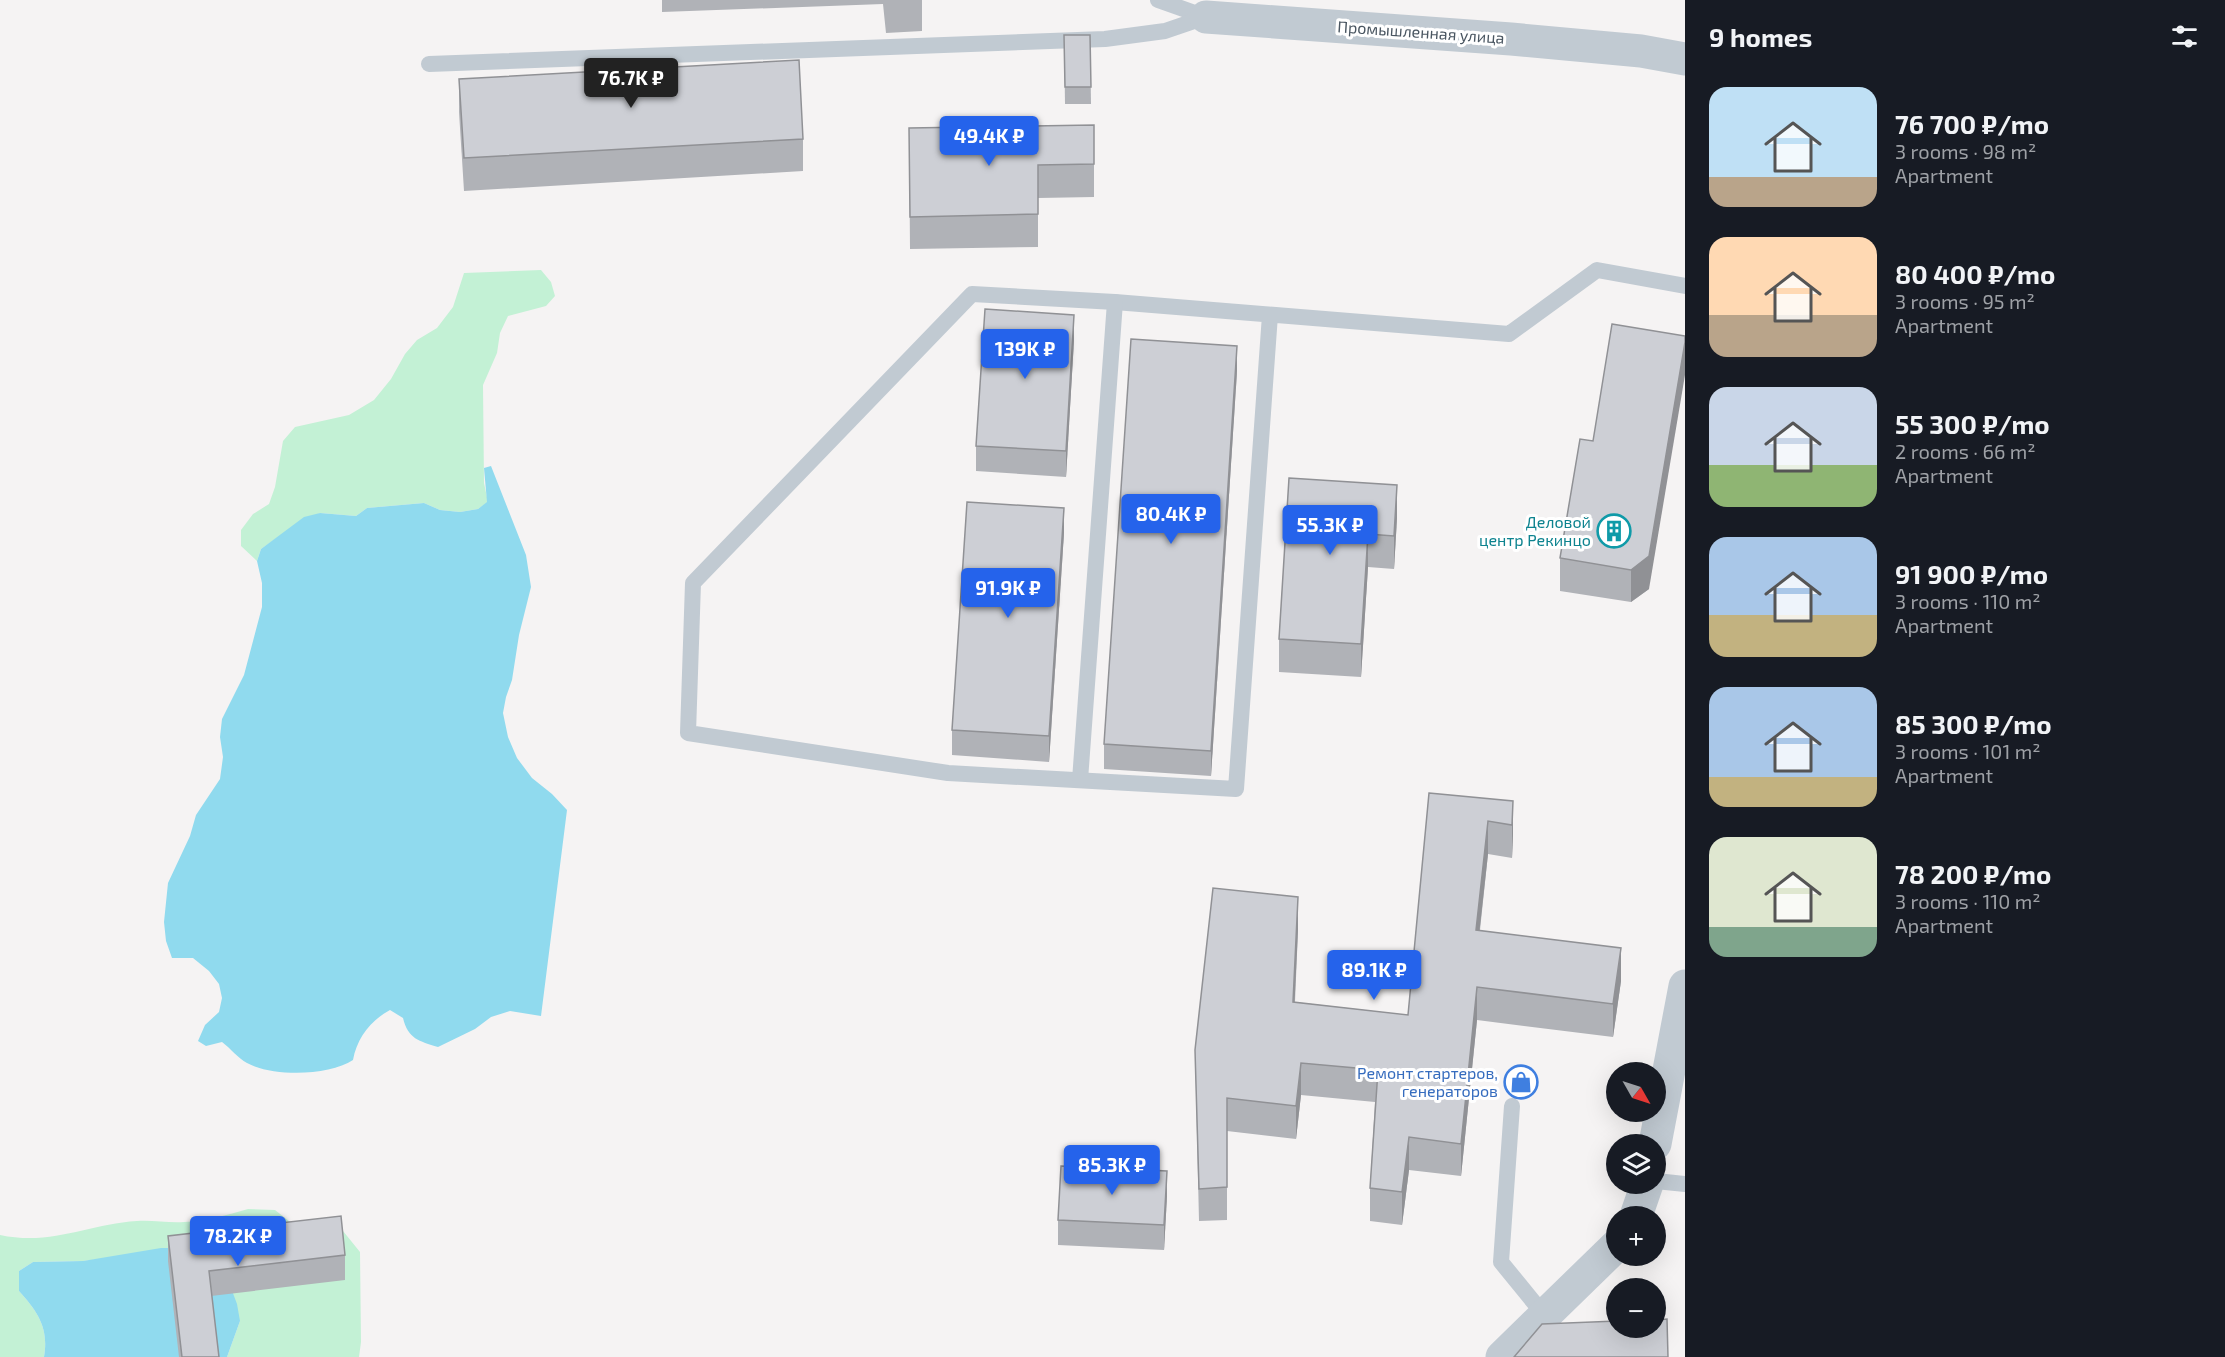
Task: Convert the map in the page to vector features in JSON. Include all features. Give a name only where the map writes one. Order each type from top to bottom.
[{"type":"street","name":"Промышленная улица","points":[[1206,17],[1511,39],[1641,51],[1685,59]]},
{"type":"street","points":[[1657,1134],[1685,987]]},
{"type":"street","points":[[1502,1357],[1606,1256]]},
{"type":"lane","name":"Промышленная улица","points":[[1158,0],[1206,17]]},
{"type":"lane","points":[[429,64],[1105,39],[1165,31],[1206,17]]},
{"type":"lane","points":[[1270,315],[1236,789],[948,773],[688,733],[693,583],[972,294],[1114,302],[1509,334],[1597,270],[1685,286]]},
{"type":"lane","points":[[1080,780],[1114,302]]},
{"type":"lane","points":[[1512,1106],[1501,1263],[1545,1316]]},
{"type":"lane","points":[[1666,1182],[1685,1185]]},
{"type":"green space","points":[[541,270],[551,282],[555,296],[546,306],[508,316],[500,333],[497,353],[483,385],[484,483],[488,502],[478,509],[460,512],[440,510],[424,503],[367,508],[356,516],[320,513],[261,549],[257,561],[241,546],[241,530],[253,514],[269,504],[275,487],[283,441],[295,427],[349,415],[374,400],[391,379],[405,354],[417,340],[437,328],[453,307],[464,273]]},
{"type":"green space","points":[[248,1209],[275,1210],[294,1225],[320,1230],[343,1231],[360,1252],[361,1342],[359,1357],[227,1357],[240,1321],[110,1258],[33,1262],[19,1271],[19,1291],[41,1321],[45,1337],[44,1357],[0,1357],[0,1235],[36,1238],[119,1223],[200,1220]]},
{"type":"water","points":[[491,466],[526,555],[531,587],[503,713],[508,737],[517,758],[532,778],[567,810],[541,1016],[510,1011],[491,1017],[475,1029],[438,1047],[411,1035],[403,1018],[390,1010],[377,1019],[361,1037],[353,1060],[316,1072],[271,1071],[258,1068],[240,1058],[222,1042],[206,1046],[198,1041],[205,1025],[219,1012],[222,998],[219,984],[209,971],[193,958],[172,958],[166,941],[164,922],[168,883],[190,836],[196,815],[220,779],[223,757],[220,737],[222,719],[244,675],[262,607],[262,583],[257,561],[261,549],[304,517],[320,513],[356,516],[367,508],[424,503],[440,510],[460,512],[478,509],[487,502],[484,468]]},
{"type":"water","points":[[161,1248],[190,1248],[228,1280],[237,1304],[240,1321],[227,1357],[44,1357],[43,1329],[37,1313],[19,1291],[19,1271],[33,1262],[83,1261]]},
{"type":"building","points":[[1064,35],[1090,35],[1091,87],[1065,87]]},
{"type":"building","points":[[799,60],[803,139],[464,158],[459,79]]},
{"type":"building","points":[[1094,125],[1094,164],[1038,165],[1038,214],[910,217],[909,128]]},
{"type":"building","points":[[985,309],[1074,315],[1066,451],[976,446]]},
{"type":"building","name":"Деловой центр Рекинцо","points":[[1612,324],[1685,336],[1649,556],[1631,570],[1560,558],[1580,439],[1593,441]]},
{"type":"building","points":[[1131,339],[1237,346],[1211,751],[1104,744]]},
{"type":"building","points":[[1289,478],[1397,485],[1394,536],[1368,534],[1361,644],[1279,639]]},
{"type":"building","points":[[967,502],[1064,508],[1049,736],[952,730]]},
{"type":"building","points":[[1429,793],[1513,801],[1512,825],[1488,821],[1476,930],[1621,948],[1613,1004],[1477,987],[1461,1144],[1409,1137],[1402,1192],[1370,1188],[1378,1070],[1301,1063],[1296,1106],[1227,1098],[1227,1187],[1199,1189],[1195,1050],[1213,888],[1298,897],[1293,1002],[1408,1015]]},
{"type":"building","points":[[1061,1166],[1167,1171],[1164,1225],[1058,1220]]},
{"type":"building","points":[[341,1216],[345,1255],[209,1271],[219,1357],[182,1357],[168,1236]]},
{"type":"building","points":[[1666,1319],[1668,1357],[1514,1357],[1542,1324],[1606,1321],[1606,1338],[1666,1338]]},
{"type":"place","name":"Деловой центр Рекинцо","points":[[1614,531]]},
{"type":"place","name":"Ремонт стартеров, генераторов","points":[[1521,1082]]}]
